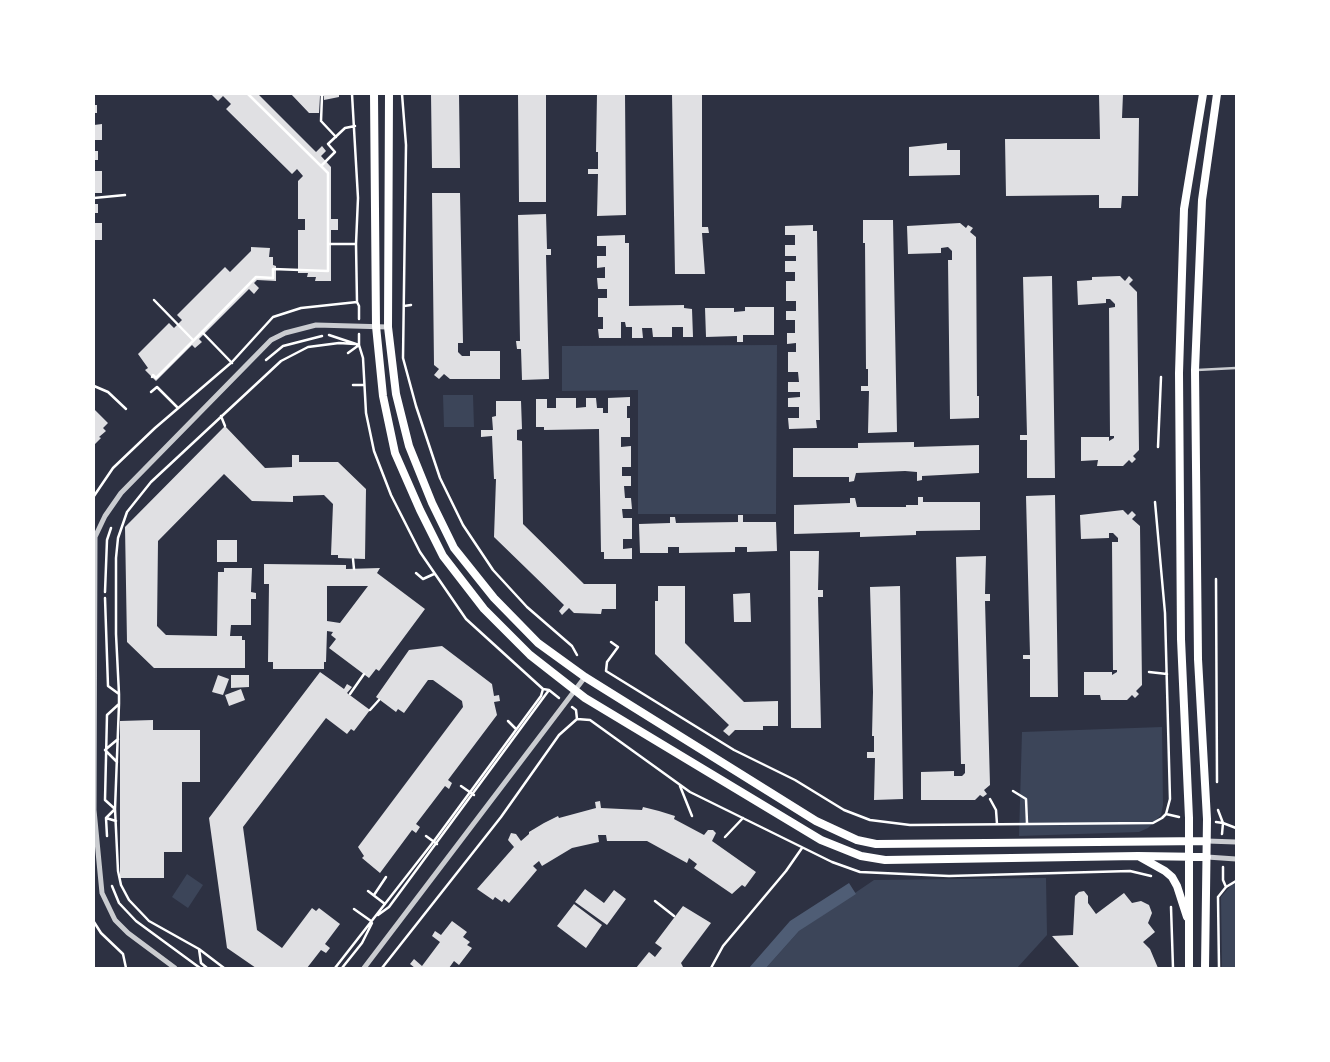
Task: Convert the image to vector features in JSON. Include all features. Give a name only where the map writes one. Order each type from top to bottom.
[{"type":"main road","points":[[374,94],[376,326],[383,396],[395,453],[443,556],[484,609],[530,654],[575,692],[821,840],[861,856],[885,860],[1138,856],[1207,858]]},
{"type":"main road","points":[[389,94],[388,326],[396,394],[409,446],[432,503],[454,548],[494,598],[538,643],[585,677],[816,820],[857,840],[876,844],[1207,841]]},
{"type":"main road","points":[[1189,968],[1189,856],[1181,639],[1179,357],[1184,209],[1203,94]]},
{"type":"main road","points":[[1206,968],[1207,841],[1198,659],[1195,370],[1202,200],[1217,94]]},
{"type":"main road","points":[[1138,856],[1165,870],[1172,877],[1177,886],[1189,926]]},
{"type":"street","points":[[175,968],[128,933],[115,920],[102,893],[94,810],[95,537],[105,516],[121,493],[271,340],[285,332],[316,325],[388,326]]},
{"type":"street","points":[[364,968],[585,677]]},
{"type":"street","points":[[1207,841],[1236,842]]},
{"type":"street","points":[[1207,858],[1236,859]]},
{"type":"lane","points":[[375,187],[390,186]]},
{"type":"lane","points":[[1195,370],[1236,368]]},
{"type":"path","points":[[152,377],[153,375],[156,378],[256,277],[273,278],[273,269],[328,271],[328,173],[248,94]]},
{"type":"path","points":[[352,94],[358,198],[356,244],[357,302],[359,306]]},
{"type":"path","points":[[402,94],[406,145],[403,358],[440,478],[463,525],[493,570],[527,607],[572,646],[577,655]]},
{"type":"path","points":[[322,96],[322,121],[336,137]]},
{"type":"path","points":[[402,102],[407,102]]},
{"type":"path","points":[[321,166],[335,152],[328,144],[345,128],[355,126]]},
{"type":"path","points":[[94,198],[125,195]]},
{"type":"path","points":[[328,244],[356,244]]},
{"type":"path","points":[[154,300],[193,340]]},
{"type":"path","points":[[94,496],[113,468],[178,408],[232,362],[274,316],[301,308],[357,302]]},
{"type":"path","points":[[404,306],[411,305]]},
{"type":"path","points":[[202,332],[241,370]]},
{"type":"path","points":[[264,361],[283,346],[317,336],[327,335],[359,345]]},
{"type":"path","points":[[224,968],[199,949],[149,921],[129,900],[121,885],[118,871],[115,809],[119,704],[116,634],[116,558],[121,526],[127,512],[151,482],[281,361],[308,347],[340,343],[359,345]]},
{"type":"path","points":[[348,353],[359,345]]},
{"type":"path","points":[[1158,448],[1161,377]]},
{"type":"path","points":[[353,385],[364,385]]},
{"type":"path","points":[[94,386],[108,392],[126,409]]},
{"type":"path","points":[[151,392],[157,387],[178,408]]},
{"type":"path","points":[[221,416],[225,426]]},
{"type":"path","points":[[605,670],[734,750],[795,780],[844,810],[870,820],[910,825],[1152,823],[1166,814],[1170,799],[1165,613],[1156,502]]},
{"type":"path","points":[[114,520],[107,540],[106,634],[108,686],[119,694]]},
{"type":"path","points":[[353,559],[354,569]]},
{"type":"path","points":[[416,573],[423,579],[434,574]]},
{"type":"path","points":[[1216,579],[1217,787]]},
{"type":"path","points":[[601,673],[605,670],[607,662],[618,648],[611,642]]},
{"type":"path","points":[[1149,672],[1167,674]]},
{"type":"path","points":[[350,694],[364,674]]},
{"type":"path","points":[[335,968],[434,841],[541,696],[543,689]]},
{"type":"path","points":[[338,964],[343,968],[362,943],[375,917],[390,907],[474,795],[549,690]]},
{"type":"path","points":[[370,710],[379,700]]},
{"type":"path","points":[[115,809],[105,800],[105,750],[107,715],[119,704]]},
{"type":"path","points":[[576,710],[577,719]]},
{"type":"path","points":[[382,968],[501,816],[559,735],[577,719],[590,720],[679,785],[802,848],[786,871],[724,946],[711,968]]},
{"type":"path","points":[[508,722],[520,732]]},
{"type":"path","points":[[105,750],[118,739]]},
{"type":"path","points":[[105,750],[117,762]]},
{"type":"path","points":[[679,785],[692,816]]},
{"type":"path","points":[[461,786],[474,795]]},
{"type":"path","points":[[1013,791],[1026,799],[1027,823]]},
{"type":"path","points":[[990,799],[996,810],[997,824]]},
{"type":"path","points":[[1217,807],[1223,823],[1236,828]]},
{"type":"path","points":[[107,845],[106,818],[115,809]]},
{"type":"path","points":[[1166,814],[1174,817]]},
{"type":"path","points":[[106,818],[116,821]]},
{"type":"path","points":[[725,837],[743,818]]},
{"type":"path","points":[[426,836],[438,844]]},
{"type":"path","points":[[1035,875],[1130,871],[1153,877]]},
{"type":"path","points":[[374,895],[386,878]]},
{"type":"path","points":[[1219,968],[1218,897],[1226,887],[1236,881]]},
{"type":"path","points":[[111,885],[119,903],[144,927],[200,968]]},
{"type":"path","points":[[368,891],[385,904]]},
{"type":"path","points":[[655,901],[674,916]]},
{"type":"path","points":[[1171,904],[1173,968]]},
{"type":"path","points":[[354,909],[371,922]]},
{"type":"path","points":[[144,927],[149,921]]},
{"type":"path","points":[[94,922],[101,933],[123,954],[126,968]]},
{"type":"path","points":[[199,949],[201,963],[206,968]]},
{"type":"shaded area","points":[[777,345],[776,514],[638,514],[638,390],[562,391],[562,346]]},
{"type":"shaded area","points":[[443,395],[473,395],[474,427],[444,427]]},
{"type":"shaded area","points":[[1162,727],[1163,805],[1161,815],[1148,828],[1139,832],[1019,836],[1022,732]]},
{"type":"shaded area","points":[[187,874],[203,885],[188,908],[172,897]]},
{"type":"shaded area","points":[[1046,878],[1047,935],[1017,968],[766,968],[799,931],[874,880]]},
{"type":"shaded area","points":[[849,883],[856,894],[799,931],[766,968],[749,968],[790,921]]},
{"type":"shaded area","points":[[1233,883],[1236,883],[1236,968],[1222,968],[1221,897]]},
{"type":"building","points":[[211,94],[258,94],[316,152],[322,146],[326,151],[321,156],[331,167],[331,219],[338,219],[338,230],[331,230],[331,281],[315,281],[316,277],[307,277],[308,273],[298,273],[298,230],[305,230],[305,219],[298,219],[298,181],[303,176],[297,169],[292,174],[226,109],[231,104],[223,96],[218,101]]},
{"type":"building","points":[[291,94],[339,94],[339,97],[324,100],[324,96],[320,96],[319,113],[309,113]]},
{"type":"building","points":[[431,94],[459,94],[460,168],[432,168]]},
{"type":"building","points":[[518,94],[546,94],[546,202],[519,202]]},
{"type":"building","points":[[597,94],[625,94],[626,215],[597,216],[598,174],[588,174],[588,169],[598,169],[598,152],[596,152]]},
{"type":"building","points":[[672,94],[702,94],[702,227],[708,227],[709,233],[702,233],[705,274],[675,274]]},
{"type":"building","points":[[1099,94],[1123,94],[1122,118],[1139,118],[1138,196],[1122,196],[1121,208],[1099,208],[1099,195],[1006,196],[1005,139],[1100,139]]},
{"type":"building","points":[[94,105],[97,105],[97,113],[94,113]]},
{"type":"building","points":[[102,124],[102,140],[94,140],[94,125]]},
{"type":"building","points":[[947,143],[947,150],[960,150],[960,175],[909,176],[909,147]]},
{"type":"building","points":[[94,151],[98,151],[98,160],[94,160]]},
{"type":"building","points":[[94,171],[102,171],[102,193],[94,193]]},
{"type":"building","points":[[432,193],[460,193],[463,343],[458,343],[458,352],[462,356],[470,356],[470,351],[500,351],[500,379],[450,379],[444,374],[439,379],[434,375],[439,369],[434,365]]},
{"type":"building","points":[[94,204],[98,204],[98,213],[94,213]]},
{"type":"building","points":[[546,214],[547,249],[551,249],[551,255],[546,255],[549,379],[522,380],[521,349],[517,349],[516,341],[520,341],[518,215]]},
{"type":"building","points":[[863,220],[893,220],[897,432],[868,433],[869,391],[861,391],[861,386],[868,386]]},
{"type":"building","points":[[94,223],[102,223],[102,240],[94,240]]},
{"type":"building","points":[[960,223],[966,228],[968,225],[973,228],[970,232],[976,237],[977,396],[979,396],[979,418],[950,419],[948,260],[952,260],[952,251],[948,247],[941,248],[941,253],[908,254],[907,226]]},
{"type":"building","points":[[813,225],[813,231],[817,231],[820,420],[816,420],[817,428],[789,429],[788,418],[799,418],[799,407],[788,407],[788,398],[800,397],[800,392],[788,392],[788,382],[799,382],[798,372],[788,372],[788,352],[796,352],[796,343],[787,344],[787,333],[795,333],[795,320],[786,320],[786,311],[796,311],[796,301],[786,301],[786,281],[795,281],[795,272],[785,272],[785,261],[796,261],[796,256],[785,256],[785,245],[795,245],[795,235],[785,235],[785,226]]},
{"type":"building","points":[[625,235],[625,243],[629,243],[629,306],[684,305],[684,308],[692,309],[693,337],[683,337],[683,327],[672,327],[672,337],[653,337],[652,328],[642,328],[643,338],[632,338],[632,327],[626,327],[625,322],[621,322],[621,338],[599,338],[598,329],[603,329],[603,317],[598,317],[598,298],[607,298],[607,289],[598,289],[597,278],[605,278],[605,267],[597,268],[597,256],[606,256],[606,246],[597,246],[597,236]]},
{"type":"building","points":[[251,247],[270,248],[269,257],[273,257],[273,265],[276,266],[276,281],[257,280],[254,283],[259,288],[254,294],[249,289],[199,339],[202,342],[195,348],[192,345],[156,381],[145,370],[148,368],[138,354],[169,323],[174,328],[182,320],[177,315],[225,267],[230,272],[251,251]]},
{"type":"building","points":[[1052,276],[1055,478],[1027,478],[1027,440],[1020,440],[1020,435],[1027,435],[1023,277]]},
{"type":"building","points":[[1120,276],[1125,281],[1129,276],[1133,280],[1129,284],[1137,292],[1139,450],[1133,456],[1136,459],[1132,463],[1129,460],[1123,466],[1097,466],[1098,460],[1081,461],[1081,437],[1109,437],[1109,441],[1114,438],[1114,436],[1110,436],[1109,308],[1115,307],[1115,304],[1110,299],[1106,299],[1106,303],[1078,305],[1077,281],[1092,280],[1092,277]]},
{"type":"building","points":[[745,307],[774,307],[774,335],[743,335],[743,342],[737,342],[737,336],[706,337],[705,308],[734,308],[734,312],[745,311]]},
{"type":"building","points":[[630,397],[630,406],[627,406],[627,418],[630,418],[630,437],[621,437],[621,447],[631,446],[631,467],[622,467],[622,476],[631,476],[631,486],[624,486],[625,498],[631,498],[632,509],[622,509],[623,518],[632,518],[632,539],[623,539],[623,549],[632,548],[632,559],[604,559],[604,552],[601,552],[599,429],[544,430],[544,427],[536,427],[536,399],[547,399],[547,408],[556,408],[556,398],[576,398],[576,408],[586,407],[586,398],[596,398],[597,408],[603,408],[603,413],[608,413],[608,398]]},
{"type":"building","points":[[496,401],[521,401],[522,429],[517,430],[517,440],[522,441],[523,524],[584,584],[616,584],[616,609],[602,609],[601,614],[574,613],[569,608],[562,615],[559,611],[564,605],[494,537],[496,479],[494,479],[492,436],[481,437],[481,430],[493,430],[492,417],[496,416]]},
{"type":"building","points":[[94,409],[108,423],[103,428],[106,431],[94,445]]},
{"type":"building","points":[[225,426],[265,468],[292,467],[292,455],[299,455],[299,462],[338,462],[366,489],[365,559],[338,558],[338,555],[331,555],[333,504],[324,495],[293,496],[293,502],[252,501],[224,474],[158,541],[157,626],[166,635],[217,636],[218,572],[224,572],[224,568],[252,568],[251,592],[256,593],[256,599],[251,599],[251,625],[231,625],[230,636],[242,636],[242,640],[245,640],[245,668],[154,668],[127,642],[125,527]]},
{"type":"building","points":[[914,442],[914,447],[979,445],[979,473],[922,476],[922,480],[917,481],[917,472],[905,471],[856,473],[854,481],[849,482],[849,477],[793,477],[793,448],[858,448],[858,443]]},
{"type":"building","points":[[1055,495],[1058,697],[1030,697],[1030,659],[1023,659],[1023,655],[1030,655],[1026,496]]},
{"type":"building","points":[[918,497],[923,497],[923,502],[980,502],[980,530],[916,531],[916,535],[860,537],[860,532],[794,534],[794,505],[850,503],[850,498],[855,498],[857,507],[906,507],[906,505],[918,505]]},
{"type":"building","points":[[1123,510],[1128,515],[1132,511],[1136,515],[1132,519],[1140,526],[1142,685],[1136,691],[1139,694],[1135,698],[1132,695],[1127,700],[1101,700],[1100,695],[1084,695],[1084,672],[1112,672],[1112,675],[1117,672],[1117,670],[1113,670],[1112,542],[1118,542],[1118,538],[1113,533],[1109,533],[1109,538],[1081,539],[1080,515]]},
{"type":"building","points":[[738,515],[743,515],[743,522],[776,522],[777,551],[747,552],[747,547],[735,547],[735,552],[679,553],[679,547],[668,547],[668,553],[640,553],[639,524],[670,523],[670,517],[675,517],[676,523],[738,522]]},
{"type":"building","points":[[217,540],[237,540],[237,562],[217,562]]},
{"type":"building","points":[[790,551],[819,551],[818,590],[823,590],[823,597],[818,597],[821,728],[791,728]]},
{"type":"building","points":[[986,556],[985,594],[990,594],[990,601],[985,601],[990,785],[984,790],[987,794],[983,797],[980,795],[975,800],[921,800],[921,772],[954,771],[954,776],[962,776],[965,773],[965,764],[961,764],[956,557]]},
{"type":"building","points":[[264,564],[346,565],[346,569],[380,568],[377,573],[425,609],[379,671],[376,669],[369,678],[329,648],[336,639],[331,635],[333,632],[327,631],[324,669],[273,669],[273,662],[268,662],[269,584],[264,584]],"holes":[[[327,586],[368,586],[340,623],[327,621]]]},
{"type":"building","points":[[658,586],[685,586],[685,643],[744,702],[778,701],[778,726],[763,726],[763,730],[735,730],[729,736],[723,731],[729,725],[655,654],[655,601],[658,601]]},
{"type":"building","points":[[900,586],[903,799],[874,800],[875,758],[867,758],[867,752],[874,752],[874,736],[872,736],[873,692],[870,587]]},
{"type":"building","points":[[750,593],[751,622],[734,622],[733,594]]},
{"type":"building","points":[[442,646],[492,684],[494,696],[499,695],[500,701],[494,702],[497,715],[448,780],[452,783],[449,789],[445,786],[416,824],[420,827],[416,833],[412,830],[380,873],[362,858],[364,856],[358,847],[463,707],[462,701],[433,680],[428,680],[404,713],[398,709],[396,712],[376,697],[409,650]]},
{"type":"building","points":[[320,672],[344,689],[347,684],[352,687],[347,693],[370,710],[354,731],[351,729],[347,734],[326,718],[243,827],[257,930],[282,948],[312,908],[316,911],[319,908],[340,924],[325,944],[330,948],[326,953],[321,950],[307,968],[256,968],[227,948],[209,818]]},
{"type":"building","points":[[218,675],[229,679],[223,695],[212,692]]},
{"type":"building","points":[[231,675],[249,675],[249,687],[231,688]]},
{"type":"building","points":[[241,689],[245,700],[229,706],[225,695]]},
{"type":"building","points":[[153,720],[153,730],[200,730],[200,782],[182,782],[182,852],[164,852],[164,878],[120,878],[120,721]]},
{"type":"building","points":[[600,801],[601,808],[642,810],[643,807],[675,816],[674,819],[704,835],[708,830],[713,830],[716,833],[712,841],[756,872],[745,887],[742,885],[732,894],[694,868],[697,864],[689,858],[687,863],[647,841],[607,841],[606,835],[598,835],[599,842],[572,848],[542,866],[539,861],[533,866],[537,870],[509,903],[504,899],[502,902],[495,897],[493,900],[477,889],[514,847],[508,840],[511,833],[516,834],[521,841],[529,832],[544,823],[558,816],[559,818],[596,808],[595,802]]},
{"type":"building","points":[[585,889],[604,903],[614,890],[626,899],[607,925],[575,902]]},
{"type":"building","points":[[1084,891],[1088,896],[1088,903],[1096,914],[1124,893],[1132,903],[1141,901],[1149,905],[1152,913],[1148,923],[1155,932],[1143,942],[1150,949],[1158,968],[1080,968],[1052,936],[1073,935],[1075,896],[1079,892]]},
{"type":"building","points":[[574,904],[602,925],[586,948],[557,926]]},
{"type":"building","points":[[683,906],[711,923],[681,963],[683,967],[636,968],[649,952],[655,957],[662,948],[655,943]]},
{"type":"building","points":[[452,921],[467,932],[463,937],[470,942],[467,945],[472,948],[459,965],[454,961],[449,968],[415,968],[410,964],[414,959],[422,966],[440,942],[432,936],[435,931],[441,935]]}]
